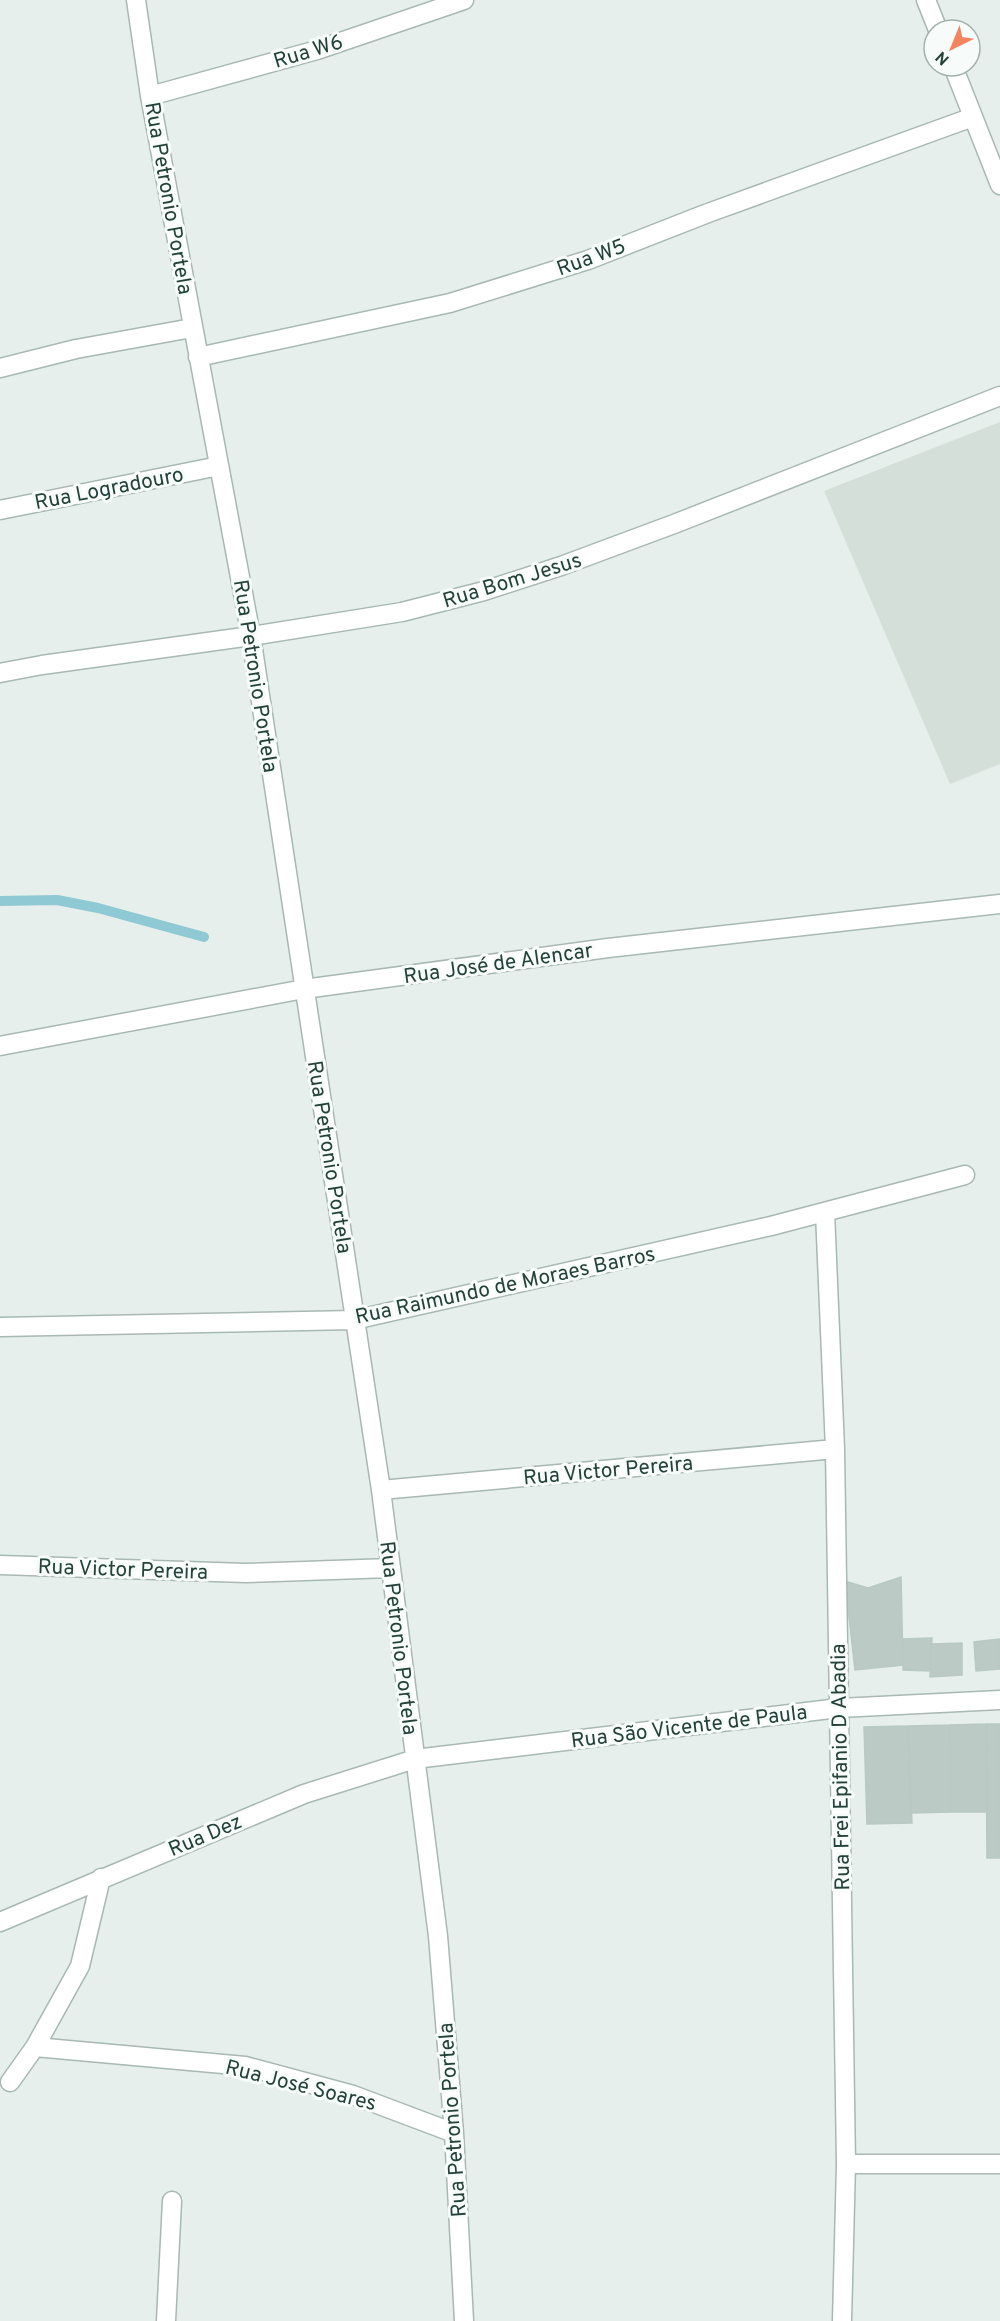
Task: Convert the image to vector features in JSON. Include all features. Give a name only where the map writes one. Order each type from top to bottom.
[{"type":"street","name":"Rua Petronio Portela","points":[[136,0],[150,96],[251,636],[381,1491],[438,1936],[454,2133],[464,2321]]},
{"type":"street","name":"Rua W6","points":[[150,96],[316,50],[464,0]]},
{"type":"street","points":[[926,0],[933,18]]},
{"type":"street","points":[[957,78],[1000,185]]},
{"type":"street","name":"Rua W5","points":[[198,357],[450,303],[588,260],[708,213],[973,117]]},
{"type":"street","points":[[0,368],[76,349],[192,328]]},
{"type":"street","name":"Rua Bom Jesus","points":[[0,673],[402,612],[484,591],[561,566],[674,524],[1000,396]]},
{"type":"street","name":"Rua Logradouro","points":[[0,510],[219,466]]},
{"type":"street","name":"Rua José de Alencar","points":[[0,1046],[304,988],[608,948],[1000,904]]},
{"type":"street","name":"Rua Raimundo de Moraes Barros","points":[[0,1327],[354,1320],[825,1212],[964,1175]]},
{"type":"street","name":"Rua Frei Epifanio D Abadia","points":[[825,1212],[835,1449],[846,2164],[843,2321]]},
{"type":"street","name":"Rua Victor Pereira","points":[[381,1491],[835,1449]]},
{"type":"street","name":"Rua Victor Pereira","points":[[0,1565],[246,1573],[390,1568]]},
{"type":"street","name":"Rua São Vicente de Paula","points":[[415,1759],[839,1708],[1000,1700]]},
{"type":"street","name":"Rua Dez","points":[[0,1922],[304,1794],[415,1759]]},
{"type":"street","points":[[10,2082],[35,2047],[80,1966],[102,1878]]},
{"type":"street","name":"Rua José Soares","points":[[35,2047],[245,2066],[353,2095],[454,2133]]},
{"type":"street","points":[[846,2164],[1000,2164]]},
{"type":"street","points":[[166,2321],[172,2201]]},
{"type":"shaded area","points":[[1000,422],[1000,764],[950,784],[824,491]]},
{"type":"building","points":[[901,1577],[903,1665],[855,1670],[845,1581],[868,1588]]},
{"type":"building","points":[[932,1638],[930,1671],[903,1670],[903,1639]]},
{"type":"building","points":[[1000,1639],[1000,1669],[976,1671],[974,1642]]},
{"type":"building","points":[[962,1643],[962,1675],[930,1677],[931,1644]]},
{"type":"building","points":[[986,1724],[1000,1724],[1000,1858],[987,1858]]},
{"type":"building","points":[[986,1724],[988,1812],[951,1812],[950,1725]]},
{"type":"building","points":[[950,1725],[951,1812],[910,1813],[908,1726]]},
{"type":"building","points":[[908,1726],[912,1823],[867,1824],[864,1727]]},
{"type":"waterway","points":[[0,901],[57,900],[98,908],[204,937]]}]
